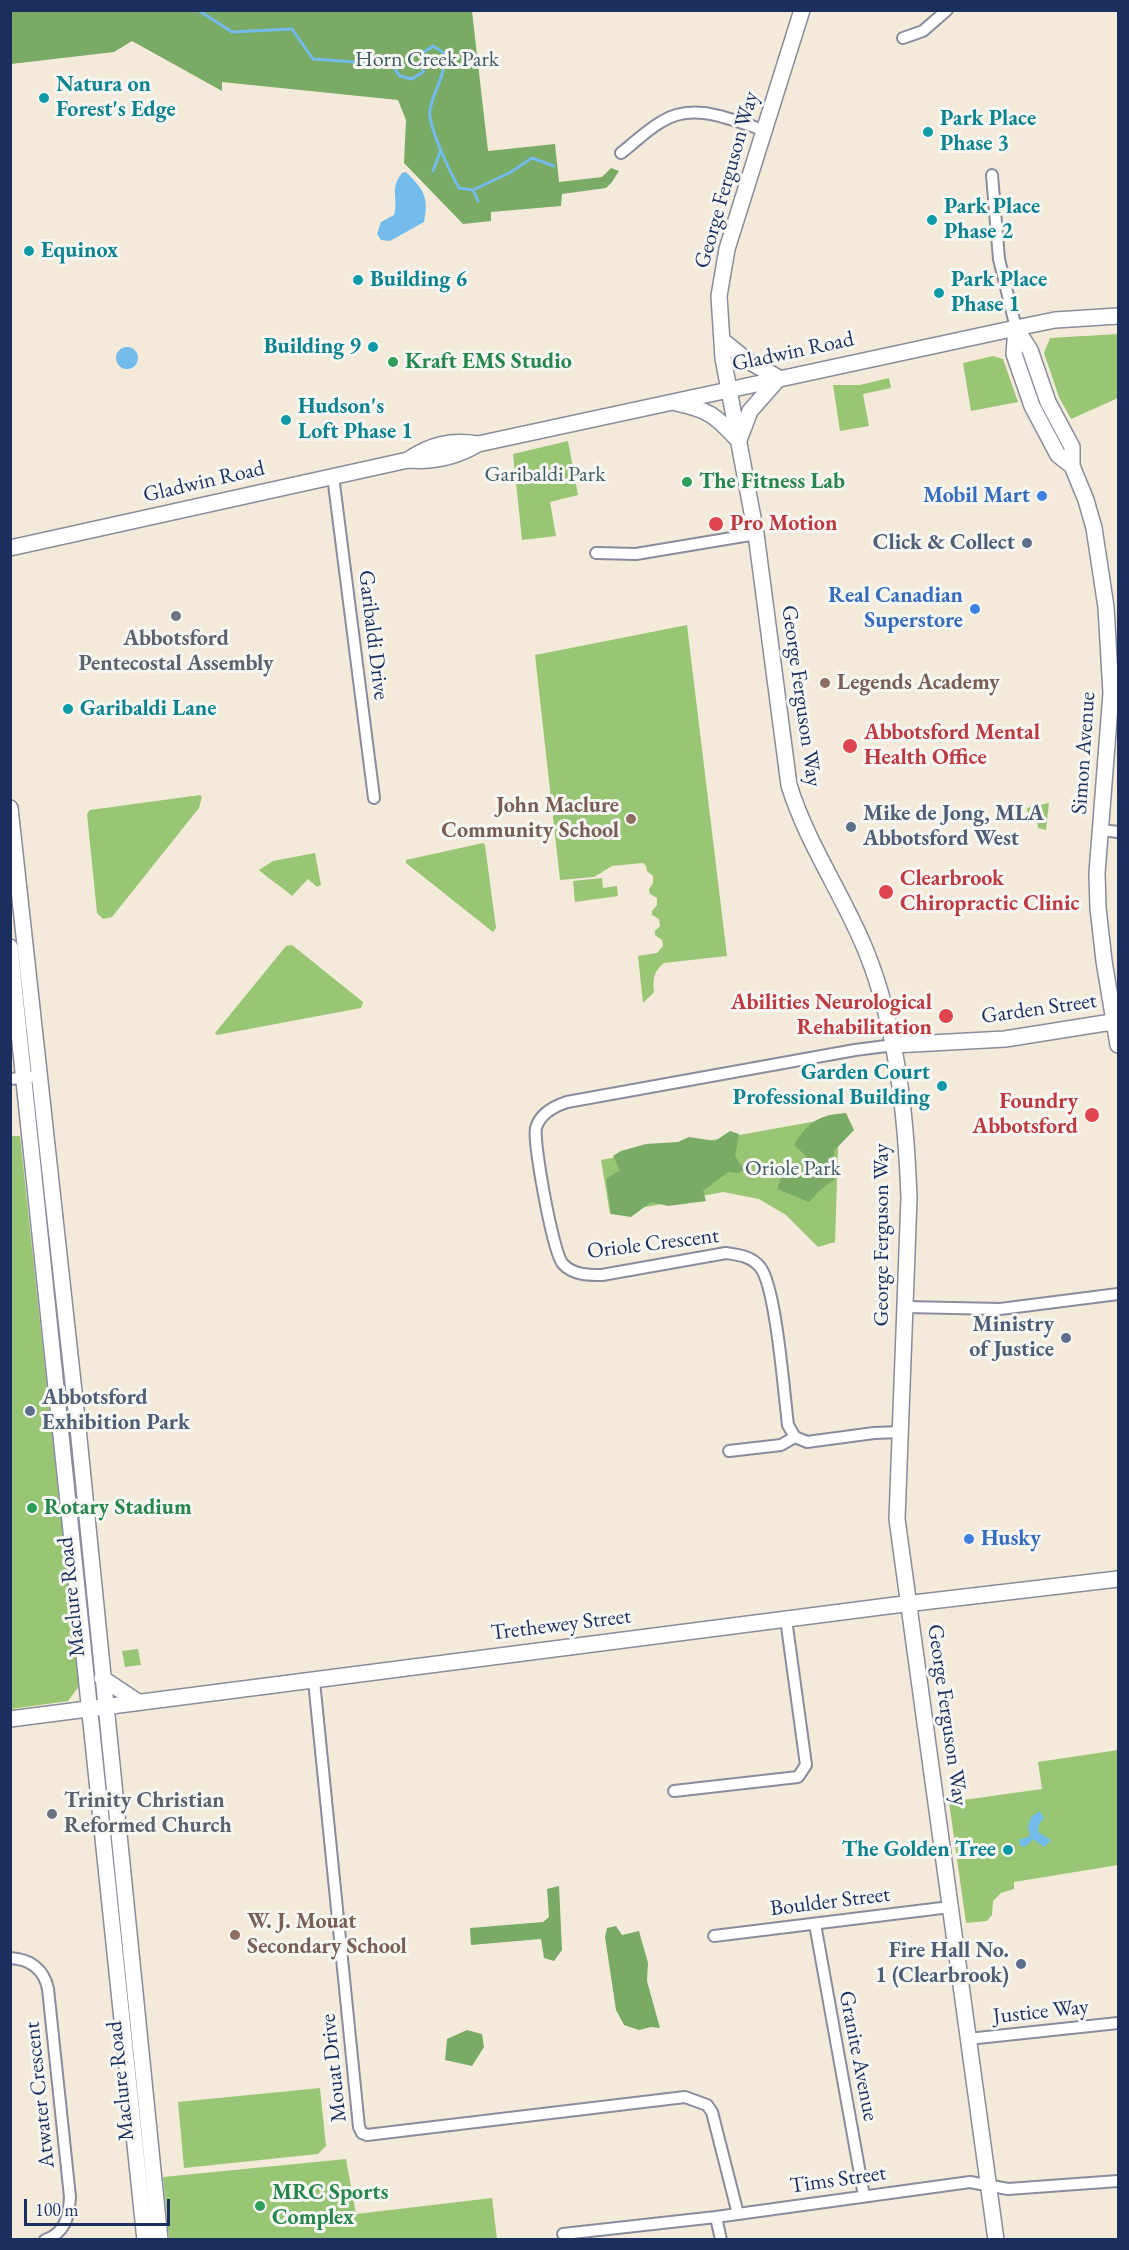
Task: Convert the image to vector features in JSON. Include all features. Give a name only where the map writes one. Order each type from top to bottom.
[{"type":"main road","name":"George Ferguson Way","points":[[802,10],[727,249],[719,296],[722,340],[728,389],[756,534],[789,785],[795,806],[811,843],[866,951],[880,990],[894,1045],[908,1162],[909,1198],[897,1519],[996,2240]]},
{"type":"main road","name":"Gladwin Road","points":[[10,548],[408,460],[424,449],[453,442],[478,444],[1055,320],[1119,316]]},
{"type":"main road","name":"Simon Avenue","points":[[1016,328],[1030,350],[1048,402],[1072,447],[1072,466],[1086,500],[1094,528],[1106,607],[1114,669],[1097,873],[1098,908],[1119,1045]]},
{"type":"main road","points":[[670,402],[706,411],[718,418],[739,440],[750,411],[779,378],[748,362],[722,340]]},
{"type":"main road","points":[[10,534],[26,544],[10,559]]},
{"type":"main road","name":"Maclure Road","points":[[10,808],[25,1077],[102,1677],[97,1708],[145,2240]]},
{"type":"main road","name":"Maclure Road","points":[[10,947],[160,2240]]},
{"type":"main road","name":"Garden Street","points":[[894,1045],[1005,1039],[1116,1021]]},
{"type":"main road","name":"Trethewey Street","points":[[10,1719],[909,1603],[1119,1579]]},
{"type":"main road","points":[[102,1677],[138,1702]]},
{"type":"street","points":[[903,38],[923,32],[947,10]]},
{"type":"street","points":[[621,153],[662,121],[686,112],[712,114],[764,130]]},
{"type":"street","points":[[992,175],[999,259],[1016,328]]},
{"type":"street","name":"Garibaldi Drive","points":[[333,476],[374,798]]},
{"type":"street","points":[[596,553],[636,554],[756,534]]},
{"type":"street","points":[[1101,830],[1119,832]]},
{"type":"street","name":"Oriole Crescent","points":[[795,1437],[788,1425],[771,1290],[762,1268],[746,1257],[726,1253],[602,1275],[582,1275],[562,1263],[554,1242],[536,1147],[537,1127],[546,1112],[556,1105],[567,1102],[894,1045]]},
{"type":"street","points":[[905,1307],[1000,1309],[1119,1294]]},
{"type":"street","points":[[729,1451],[781,1445],[795,1437],[807,1442],[874,1433],[901,1432]]},
{"type":"street","points":[[674,1791],[798,1777],[801,1773],[806,1765],[786,1619]]},
{"type":"street","name":"Mouat Drive","points":[[314,1681],[359,2127],[362,2133],[368,2135],[685,2097],[707,2106],[712,2112],[738,2214]]},
{"type":"street","name":"Boulder Street","points":[[714,1936],[950,1907]]},
{"type":"street","name":"Granite Avenue","points":[[815,1924],[864,2196]]},
{"type":"street","name":"Atwater Crescent","points":[[10,1958],[19,1959],[37,1967],[48,1989],[70,2197],[68,2215],[62,2229],[45,2240]]},
{"type":"street","name":"Justice Way","points":[[968,2039],[1119,2023]]},
{"type":"street","name":"Tims Street","points":[[563,2234],[716,2217],[970,2182],[1008,2189],[1119,2181]]},
{"type":"street","points":[[716,2217],[721,2240]]},
{"type":"green space","name":"Horn Creek Park","points":[[10,11],[472,11],[488,151],[555,144],[559,182],[602,177],[611,168],[619,171],[606,188],[562,194],[561,206],[491,212],[491,221],[463,224],[404,163],[406,120],[398,100],[222,82],[222,91],[132,41],[114,52],[11,64]]},
{"type":"green space","points":[[1118,334],[1118,398],[1071,419],[1059,397],[1044,353],[1050,338]]},
{"type":"green space","points":[[993,356],[1003,359],[1018,402],[971,411],[963,363]]},
{"type":"green space","points":[[889,378],[891,388],[863,394],[869,426],[840,431],[833,385],[860,385]]},
{"type":"green space","name":"Garibaldi Park","points":[[568,441],[578,495],[550,502],[556,536],[522,540],[513,454]]},
{"type":"green space","name":"John Maclure Community School","points":[[687,625],[727,956],[664,963],[654,976],[654,992],[643,1003],[638,956],[657,953],[663,946],[662,940],[655,935],[655,931],[660,926],[659,919],[652,915],[657,905],[657,898],[650,894],[649,889],[653,883],[653,876],[643,863],[612,866],[594,877],[560,880],[535,655]]},
{"type":"green space","points":[[200,795],[202,797],[199,808],[112,917],[103,919],[97,913],[87,814],[90,810]]},
{"type":"green space","points":[[1049,803],[1046,830],[1038,828],[1037,820],[1028,818],[1027,808]]},
{"type":"green space","points":[[483,843],[496,928],[493,932],[406,863],[406,860]]},
{"type":"green space","points":[[315,853],[321,885],[317,887],[308,879],[292,896],[259,870],[273,861]]},
{"type":"green space","points":[[602,878],[603,888],[617,886],[618,896],[575,902],[573,881]]},
{"type":"green space","points":[[292,945],[363,1002],[361,1008],[217,1035],[215,1033],[286,946]]},
{"type":"green space","points":[[846,1113],[854,1130],[834,1151],[835,1179],[809,1202],[777,1189],[784,1169],[802,1172],[806,1156],[794,1145],[809,1125],[821,1118]]},
{"type":"green space","name":"Oriole Park","points":[[839,1117],[835,1242],[818,1247],[786,1215],[759,1199],[723,1192],[610,1214],[601,1160]]},
{"type":"green space","points":[[730,1131],[739,1134],[735,1156],[744,1170],[738,1173],[728,1172],[703,1191],[706,1201],[668,1206],[651,1202],[631,1217],[611,1214],[606,1179],[620,1170],[613,1156],[621,1151],[646,1144],[678,1142],[689,1137],[715,1141]]},
{"type":"green space","name":"Abbotsford Exhibition Park","points":[[11,1136],[20,1136],[79,1686],[68,1701],[11,1709]]},
{"type":"green space","points":[[138,1649],[141,1665],[125,1667],[122,1651]]},
{"type":"green space","points":[[1118,1750],[1118,1865],[1014,1882],[1014,1889],[1001,1893],[993,1901],[992,1915],[987,1921],[966,1923],[949,1802],[1042,1789],[1038,1762]]},
{"type":"green space","points":[[559,1886],[562,1950],[554,1961],[544,1958],[541,1939],[471,1945],[470,1928],[543,1922],[549,1917],[547,1889]]},
{"type":"green space","points":[[616,1926],[622,1935],[639,1931],[648,1963],[647,1981],[660,2028],[651,2027],[639,2030],[624,2025],[616,2010],[605,1937],[607,1928]]},
{"type":"green space","points":[[467,2030],[482,2034],[484,2047],[472,2066],[445,2060],[447,2039]]},
{"type":"green space","points":[[320,2088],[326,2146],[318,2154],[184,2168],[178,2102]]},
{"type":"green space","name":"MRC Sports Complex","points":[[346,2159],[356,2214],[492,2198],[497,2239],[169,2239],[163,2177]]},
{"type":"water","points":[[406,172],[424,194],[426,206],[424,222],[390,241],[381,240],[377,234],[381,222],[394,215],[396,184],[402,173]]},
{"type":"water","points":[[127,347],[135,350],[138,358],[135,366],[127,369],[119,366],[116,358],[119,350]]},
{"type":"water","points":[[1039,1811],[1044,1818],[1039,1824],[1038,1832],[1051,1840],[1044,1847],[1033,1839],[1023,1847],[1019,1840],[1030,1836],[1028,1827],[1031,1817]]},
{"type":"waterway","points":[[198,10],[232,32],[292,29],[313,59],[368,63],[387,59],[400,76],[412,79],[423,72],[423,53],[433,46],[444,53],[444,62],[430,117],[440,149],[459,188],[473,190],[511,172],[532,158],[554,166]]},
{"type":"waterway","points":[[433,171],[441,150]]},
{"type":"waterway","points":[[473,190],[478,201]]},
{"type":"place","name":"Natura on Forest's Edge","points":[[44,98]]},
{"type":"place","name":"Park Place Phase 3","points":[[928,132]]},
{"type":"place","name":"Park Place Phase 2","points":[[932,220]]},
{"type":"place","name":"Equinox","points":[[29,251]]},
{"type":"place","name":"Building 6","points":[[358,280]]},
{"type":"place","name":"Park Place Phase 1","points":[[939,293]]},
{"type":"place","name":"Building 9","points":[[373,347]]},
{"type":"place","name":"Kraft EMS Studio","points":[[393,362]]},
{"type":"place","name":"Hudson's Loft Phase 1","points":[[286,420]]},
{"type":"place","name":"The Fitness Lab","points":[[687,482]]},
{"type":"place","name":"Mobil Mart","points":[[1042,496]]},
{"type":"place","name":"Pro Motion","points":[[716,524]]},
{"type":"place","name":"Click & Collect","points":[[1027,543]]},
{"type":"place","name":"Real Canadian Superstore","points":[[975,609]]},
{"type":"place","name":"Abbotsford Pentecostal Assembly","points":[[176,616]]},
{"type":"place","name":"Legends Academy","points":[[825,683]]},
{"type":"place","name":"Garibaldi Lane","points":[[68,709]]},
{"type":"place","name":"Abbotsford Mental Health Office","points":[[850,746]]},
{"type":"place","name":"John Maclure Community School","points":[[631,819]]},
{"type":"place","name":"Mike de Jong, MLA Abbotsford West","points":[[851,827]]},
{"type":"place","name":"Clearbrook Chiropractic Clinic","points":[[886,892]]},
{"type":"place","name":"Abilities Neurological Rehabilitation","points":[[946,1016]]},
{"type":"place","name":"Garden Court Professional Building","points":[[942,1086]]},
{"type":"place","name":"Foundry Abbotsford","points":[[1092,1115]]},
{"type":"place","name":"Ministry of Justice","points":[[1066,1338]]},
{"type":"place","name":"Abbotsford Exhibition Park","points":[[30,1411]]},
{"type":"place","name":"Rotary Stadium","points":[[32,1508]]},
{"type":"place","name":"Husky","points":[[969,1539]]},
{"type":"place","name":"Trinity Christian Reformed Church","points":[[52,1814]]},
{"type":"place","name":"The Golden Tree","points":[[1008,1850]]},
{"type":"place","name":"W. J. Mouat Secondary School","points":[[235,1935]]},
{"type":"place","name":"Fire Hall No. 1 (Clearbrook)","points":[[1021,1964]]},
{"type":"place","name":"MRC Sports Complex","points":[[260,2206]]}]
